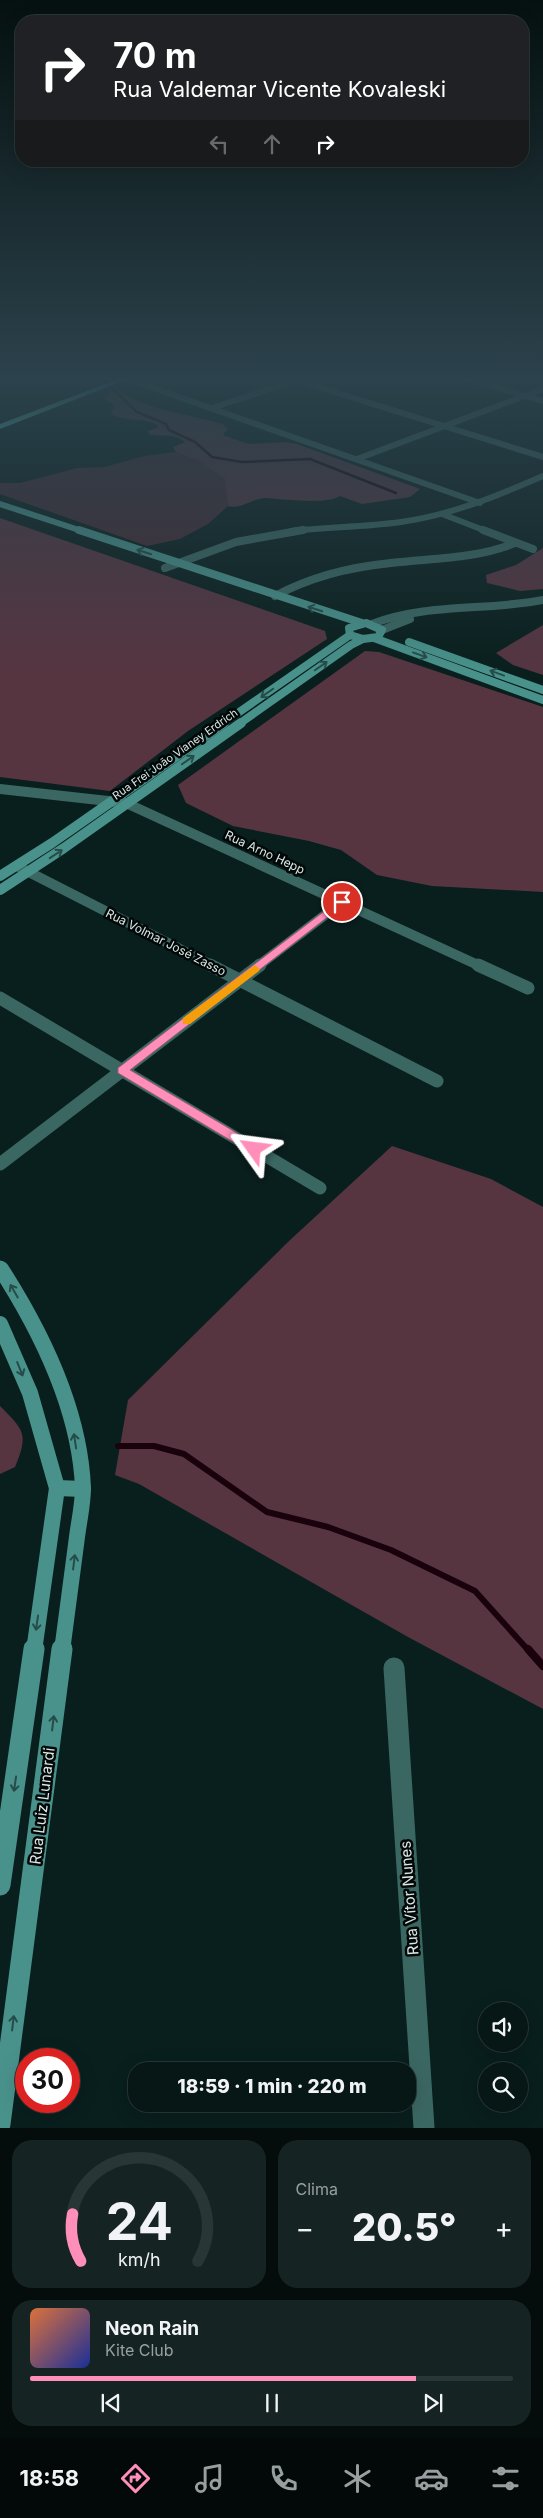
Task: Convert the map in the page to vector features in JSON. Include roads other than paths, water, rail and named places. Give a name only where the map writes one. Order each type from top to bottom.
[{"type":"street","points":[[404,476],[480,503]]},
{"type":"street","points":[[156,565],[165,568],[175,567],[228,543],[261,535],[312,528],[388,524],[442,514],[480,503],[542,476]]},
{"type":"street","points":[[0,504],[175,567],[362,623],[372,624],[382,631],[543,690]]},
{"type":"street","points":[[0,513],[73,538]]},
{"type":"street","points":[[442,514],[533,550]]},
{"type":"street","points":[[275,596],[311,580],[351,569],[393,562],[471,556],[493,552],[515,542]]},
{"type":"street","points":[[372,624],[390,616],[424,610],[510,605],[543,600]]},
{"type":"street","points":[[267,602],[276,606]]},
{"type":"street","points":[[374,638],[398,622],[429,616],[514,612],[543,608]]},
{"type":"street","name":"Rua Frei João Vianey Erdrich","points":[[0,876],[111,801],[352,626],[362,623]]},
{"type":"street","points":[[346,631],[363,639],[374,638],[543,700]]},
{"type":"street","name":"Rua Frei João Vianey Erdrich","points":[[0,890],[363,639]]},
{"type":"street","name":"Rua Arno Hepp","points":[[0,789],[126,803],[528,988]]},
{"type":"street","name":"Rua Volmar José Zasso","points":[[17,866],[437,1082]]},
{"type":"street","points":[[0,1164],[342,902]]},
{"type":"street","points":[[0,998],[320,1188]]},
{"type":"street","name":"Rua Luiz Lunardi","points":[[0,1267],[22,1304],[58,1383],[74,1429],[83,1489],[0,2124]]},
{"type":"street","points":[[0,1324],[30,1393],[57,1488],[0,1886]]},
{"type":"street","points":[[57,1488],[83,1489]]},
{"type":"street","name":"Rua Vítor Nunes","points":[[394,1668],[424,2128]]},
{"type":"waterway","points":[[354,476],[396,493]]},
{"type":"waterway","points":[[118,1446],[154,1446],[184,1454],[267,1512],[328,1527],[391,1550],[475,1591],[529,1651]]},
{"type":"waterway","points":[[528,1649],[543,1666]]}]
